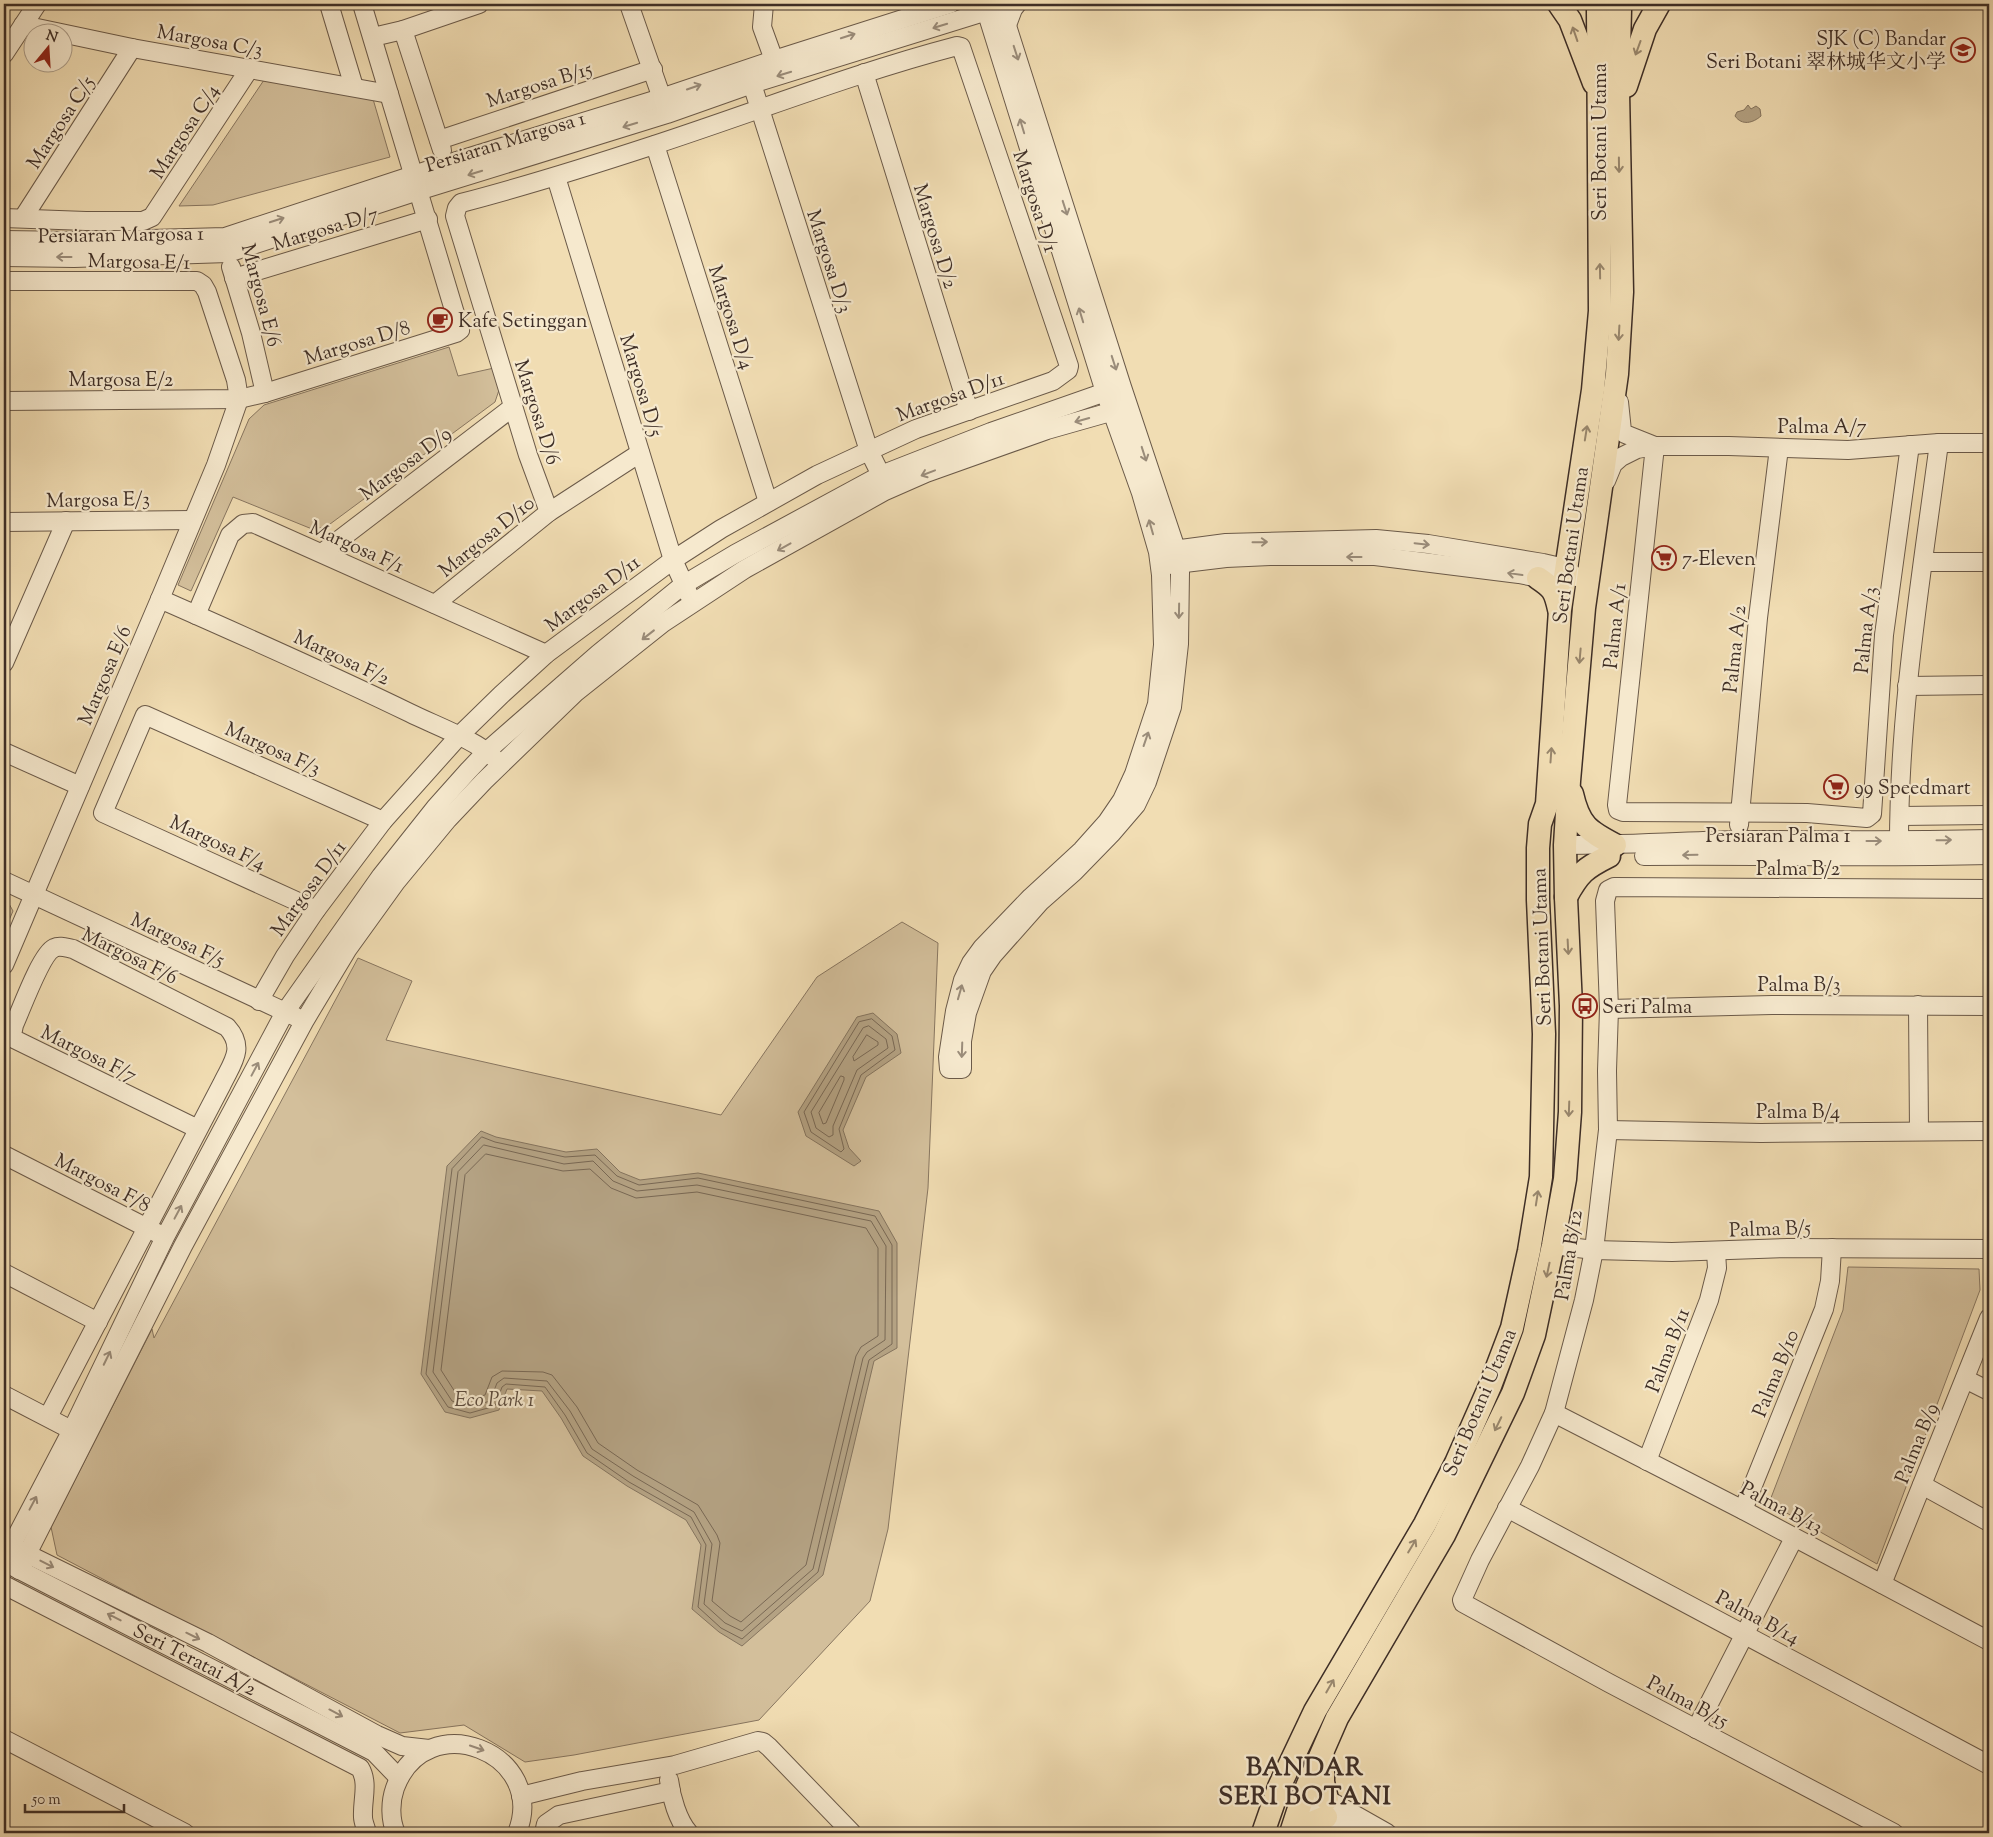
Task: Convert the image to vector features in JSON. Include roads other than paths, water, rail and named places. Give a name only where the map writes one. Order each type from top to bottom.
[{"type":"main road","points":[[1559,4],[1570,20],[1599,96]]},
{"type":"main road","name":"Seri Botani Utama","points":[[1263,1833],[1279,1787],[1307,1729],[1430,1515],[1456,1464],[1490,1386],[1512,1328],[1529,1251],[1541,1177],[1544,1034],[1538,900],[1540,824],[1547,804],[1560,610],[1552,587],[1569,543],[1593,390],[1600,311],[1598,10],[1600,4]]},
{"type":"main road","name":"Seri Botani Utama","points":[[1291,1833],[1303,1796],[1337,1718],[1444,1535],[1513,1393],[1534,1335],[1553,1245],[1564,1179],[1570,1112],[1571,1006],[1563,850],[1584,608],[1617,374],[1622,292],[1618,116],[1620,9],[1617,4]]},
{"type":"main road","points":[[1618,116],[1633,60],[1645,30],[1659,4]]},
{"type":"main road","points":[[1566,898],[1576,877],[1612,851],[1584,825],[1575,808],[1569,781]]},
{"type":"main road","points":[[1538,900],[1547,892],[1549,868],[1563,850],[1552,840],[1552,822],[1547,804]]},
{"type":"main road","points":[[1271,1809],[1284,1801],[1303,1796],[1298,1787],[1297,1776],[1307,1729]]},
{"type":"main road","points":[[1298,1833],[1314,1822],[1326,1808],[1323,1782],[1324,1749]]},
{"type":"street","points":[[24,22],[37,4]]},
{"type":"street","points":[[329,4],[354,87]]},
{"type":"street","points":[[362,4],[415,183],[428,219]]},
{"type":"street","points":[[373,37],[403,30],[459,7],[479,4]]},
{"type":"street","points":[[629,4],[653,69],[664,106]]},
{"type":"street","points":[[764,4],[762,27],[774,60]]},
{"type":"street","name":"Persiaran Margosa 1","points":[[4,257],[74,258],[226,245],[415,183],[664,106],[774,60],[950,4]]},
{"type":"street","points":[[999,28],[1013,9],[996,7],[999,28],[1105,392],[1140,493],[1159,559],[1163,645],[1157,704],[1141,776]]},
{"type":"street","name":"Persiaran Margosa 1","points":[[415,183],[447,164],[752,84],[996,7]]},
{"type":"street","points":[[4,54],[22,26]]},
{"type":"street","points":[[999,28],[1178,556],[1179,644],[1172,707],[1129,803],[1112,833],[1074,872],[1040,902],[993,955],[979,978],[967,1013],[962,1041],[962,1068],[948,1068],[955,1011],[963,980],[982,948],[1031,897],[1082,850],[1107,822],[1129,803]]},
{"type":"street","points":[[403,30],[447,164]]},
{"type":"street","name":"Margosa C/3","points":[[72,35],[132,48],[389,94]]},
{"type":"street","name":"Margosa D/1","points":[[864,73],[915,57],[957,46],[961,47],[1060,338],[1069,366],[1068,370]]},
{"type":"street","name":"Margosa C/5","points":[[23,218],[132,48]]},
{"type":"street","name":"Margosa C/4","points":[[23,218],[142,221],[152,217],[250,68]]},
{"type":"street","name":"Margosa B/15","points":[[439,140],[653,69]]},
{"type":"street","points":[[556,177],[656,145],[864,73]]},
{"type":"street","name":"Margosa D/2","points":[[864,73],[969,411]]},
{"type":"street","name":"Margosa D/3","points":[[752,84],[869,450],[881,475]]},
{"type":"street","name":"Margosa D/4","points":[[656,145],[768,502]]},
{"type":"street","name":"Margosa D/6","points":[[549,512],[528,455],[456,216],[457,208],[461,203],[556,177]]},
{"type":"street","name":"Margosa D/5","points":[[556,177],[674,560],[683,585],[693,603]]},
{"type":"street","points":[[4,218],[23,218]]},
{"type":"street","name":"Margosa D/7","points":[[234,278],[428,219]]},
{"type":"street","name":"Margosa D/8","points":[[239,399],[265,393],[456,333],[460,330],[428,219]]},
{"type":"street","name":"Persiaran Margosa 1","points":[[4,240],[226,245]]},
{"type":"street","name":"Margosa E/6","points":[[226,245],[251,333],[265,393]]},
{"type":"street","name":"Margosa E/1","points":[[4,281],[197,281],[203,285],[207,292],[236,380],[239,399]]},
{"type":"street","name":"Margosa D/11","points":[[258,1001],[316,910],[383,821],[459,736],[501,694],[546,654],[674,560],[817,474],[841,465],[916,429],[1053,381],[1068,370]]},
{"type":"street","name":"Palma A/7","points":[[1617,374],[1622,431],[1655,446]]},
{"type":"street","points":[[79,1433],[165,1236],[286,1012],[382,876],[434,808],[487,751],[598,654],[683,585],[735,554],[881,475],[991,432],[1122,387]]},
{"type":"street","name":"Margosa E/6","points":[[4,965],[216,465],[239,399]]},
{"type":"street","name":"Margosa E/2","points":[[4,401],[239,399]]},
{"type":"street","name":"Margosa D/9","points":[[322,553],[513,407]]},
{"type":"street","points":[[11,1556],[183,1246],[305,1020],[347,950],[396,882],[448,819],[500,764],[575,692],[663,623],[745,569],[885,491],[926,473],[1047,430],[1129,408]]},
{"type":"street","points":[[1899,849],[1907,686],[1939,443]]},
{"type":"street","name":"Palma A/7","points":[[1599,501],[1613,464],[1621,457],[1637,449],[1655,446],[1730,446],[1848,450],[1939,443],[1989,443]]},
{"type":"street","name":"Palma A/3","points":[[1740,814],[1807,813],[1867,818],[1872,814],[1884,635],[1910,445]]},
{"type":"street","name":"Palma A/1","points":[[1655,446],[1618,810],[1623,812],[1681,811],[1740,814]]},
{"type":"street","name":"Palma A/2","points":[[1738,848],[1758,618],[1779,448]]},
{"type":"street","name":"Margosa D/10","points":[[435,604],[549,512],[640,453]]},
{"type":"street","name":"Margosa E/3","points":[[4,522],[192,520]]},
{"type":"street","points":[[4,664],[66,521]]},
{"type":"street","name":"Margosa F/1","points":[[196,615],[230,535],[243,524],[253,523],[546,654]]},
{"type":"street","points":[[1159,559],[1226,550],[1376,548],[1557,574],[1591,557]]},
{"type":"street","points":[[1923,562],[1989,562]]},
{"type":"street","points":[[1557,574],[1584,608]]},
{"type":"street","name":"Margosa F/2","points":[[160,599],[320,670],[459,736],[487,751],[500,764]]},
{"type":"street","points":[[1907,686],[1989,685]]},
{"type":"street","name":"Margosa F/3","points":[[103,813],[145,715],[383,821]]},
{"type":"street","points":[[4,752],[80,786]]},
{"type":"street","name":"Margosa F/4","points":[[103,813],[316,910]]},
{"type":"street","points":[[1900,816],[1989,814]]},
{"type":"street","points":[[1899,849],[1989,839]]},
{"type":"street","points":[[1899,849],[1989,855]]},
{"type":"street","name":"Persiaran Palma 1","points":[[1563,850],[1899,849]]},
{"type":"street","name":"Margosa F/5","points":[[4,881],[258,1001],[305,1020]]},
{"type":"street","name":"Palma B/2","points":[[1608,890],[1614,887],[1989,889]]},
{"type":"street","name":"Palma B/12","points":[[1463,1603],[1463,1596],[1530,1466],[1554,1413],[1584,1300],[1594,1250],[1608,1130],[1609,1009],[1605,901],[1608,890]]},
{"type":"street","name":"Margosa F/6","points":[[31,986],[44,958],[53,948],[73,949],[228,1027],[237,1042],[237,1054],[198,1129]]},
{"type":"street","name":"Margosa F/7","points":[[31,986],[13,1029],[12,1035],[14,1039],[198,1129]]},
{"type":"street","name":"Palma B/3","points":[[1609,1009],[1772,1005],[1989,1006]]},
{"type":"street","points":[[1918,1006],[1919,1131]]},
{"type":"street","points":[[48,1417],[198,1129]]},
{"type":"street","name":"Palma B/4","points":[[1608,1130],[1761,1132],[1989,1131]]},
{"type":"street","name":"Margosa F/8","points":[[4,1155],[183,1246]]},
{"type":"street","name":"Palma B/5","points":[[1553,1245],[1594,1250],[1672,1252],[1832,1248],[1989,1249]]},
{"type":"street","name":"Palma B/10","points":[[1743,1510],[1824,1309],[1830,1281],[1832,1248]]},
{"type":"street","name":"Palma B/11","points":[[1647,1462],[1709,1300],[1717,1268],[1716,1252]]},
{"type":"street","points":[[4,1273],[98,1322]]},
{"type":"street","name":"Palma B/9","points":[[1882,1584],[1989,1318]]},
{"type":"street","points":[[1965,1380],[1989,1391]]},
{"type":"street","points":[[4,1395],[79,1433]]},
{"type":"street","name":"Palma B/13","points":[[1554,1413],[1743,1510],[1989,1641]]},
{"type":"street","points":[[1922,1486],[1989,1522]]},
{"type":"street","name":"Palma B/14","points":[[1507,1508],[1989,1765]]},
{"type":"street","points":[[1696,1729],[1794,1538]]},
{"type":"street","points":[[11,1556],[208,1643],[377,1735],[402,1746],[429,1750]]},
{"type":"street","points":[[11,1556],[374,1752],[399,1778]]},
{"type":"street","name":"Seri Teratai A/2","points":[[4,1585],[355,1764],[364,1774],[363,1818],[367,1833]]},
{"type":"street","name":"Palma B/15","points":[[1463,1603],[1894,1833]]},
{"type":"street","points":[[4,1739],[185,1833]]},
{"type":"street","points":[[521,1796],[582,1781],[668,1766],[758,1741],[763,1742],[852,1833]]},
{"type":"street","points":[[396,1833],[391,1812],[393,1794],[399,1778],[412,1761],[429,1750],[448,1744],[468,1744],[486,1751],[502,1762],[514,1778],[521,1796],[522,1814],[517,1833]]},
{"type":"street","points":[[668,1766],[671,1791],[684,1828],[689,1833]]},
{"type":"street","points":[[544,1833],[546,1824],[559,1815],[671,1791]]},
{"type":"street","points":[[1303,1796],[1326,1808],[1387,1833]]},
{"type":"street","points":[[1326,1808],[1356,1833]]},
{"type":"water","points":[[1748,105],[1751,109],[1756,106],[1760,109],[1761,116],[1751,122],[1741,121],[1735,116],[1737,112],[1744,110]]},
{"type":"water","points":[[873,1013],[897,1034],[901,1053],[866,1077],[843,1130],[849,1148],[861,1161],[854,1166],[806,1136],[798,1112],[857,1017]]},
{"type":"water","points":[[481,1131],[496,1137],[566,1152],[597,1149],[620,1172],[640,1180],[698,1173],[879,1211],[897,1243],[897,1348],[874,1361],[823,1575],[742,1646],[719,1632],[692,1609],[701,1545],[686,1520],[627,1486],[583,1456],[561,1418],[542,1391],[507,1389],[499,1410],[470,1418],[445,1412],[421,1374],[447,1166]]},
{"type":"place","name":"SJK (C) Bandar Seri Botani 翠林城华文小学","points":[[1963,50]]},
{"type":"place","name":"Kafe Setinggan","points":[[440,320]]},
{"type":"place","name":"7-Eleven","points":[[1664,558]]},
{"type":"place","name":"99 Speedmart","points":[[1836,787]]},
{"type":"place","name":"Seri Palma","points":[[1585,1006]]},
{"type":"district","name":"BANDAR SERI BOTANI","points":[[1305,1780]]},
{"type":"park label","name":"Eco Park 1","points":[[494,1399]]}]
